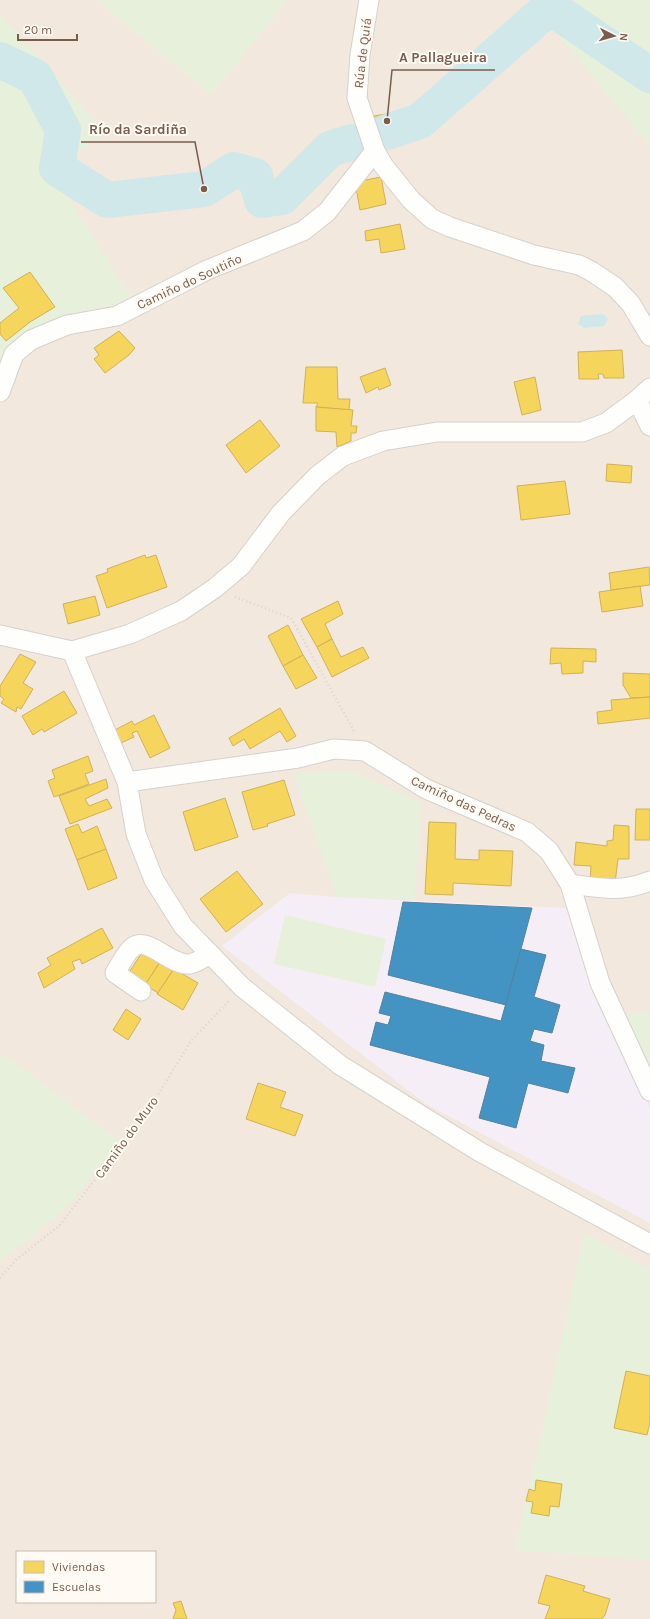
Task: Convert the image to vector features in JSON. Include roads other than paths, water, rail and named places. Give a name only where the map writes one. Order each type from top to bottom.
[{"type":"street","name":"Rúa de Quiá","points":[[369,0],[360,55],[357,98],[375,151],[383,165],[411,200],[432,219],[534,255],[579,266],[591,271],[615,287],[631,304],[650,336]]},
{"type":"street","name":"Camiño do Soutiño","points":[[0,392],[14,354],[31,340],[67,325],[117,316],[207,270],[303,231],[327,212],[375,151]]},
{"type":"street","points":[[0,634],[72,651],[130,634],[181,611],[215,588],[241,566],[282,513],[317,476],[343,456],[383,441],[437,432],[582,432],[606,423],[644,394],[650,426]]},
{"type":"street","points":[[72,651],[127,782],[136,834],[154,880],[184,926],[242,987],[340,1065],[480,1152],[650,1244]]},
{"type":"street","name":"Camiño das Pedras","points":[[127,782],[298,758],[334,748],[365,751],[426,789],[527,832],[549,851],[570,884],[600,984],[650,1091]]},
{"type":"street","points":[[570,884],[614,890],[637,886],[650,881]]},
{"type":"street","points":[[141,992],[114,973],[132,948],[140,944],[147,945],[174,962],[191,964],[210,954]]},
{"type":"water","points":[[603,314],[608,319],[604,326],[583,328],[578,324],[581,316]]},
{"type":"waterway","points":[[387,132],[420,121],[550,7],[650,75]]},
{"type":"waterway","points":[[0,60],[35,77],[63,130],[57,168],[107,200],[204,189],[234,170],[255,176],[262,200],[282,197],[330,149],[352,142]]},
{"type":"place","name":"A Pallagueira","points":[[387,121]]},
{"type":"place","name":"Río da Sardiña","points":[[204,189]]}]
